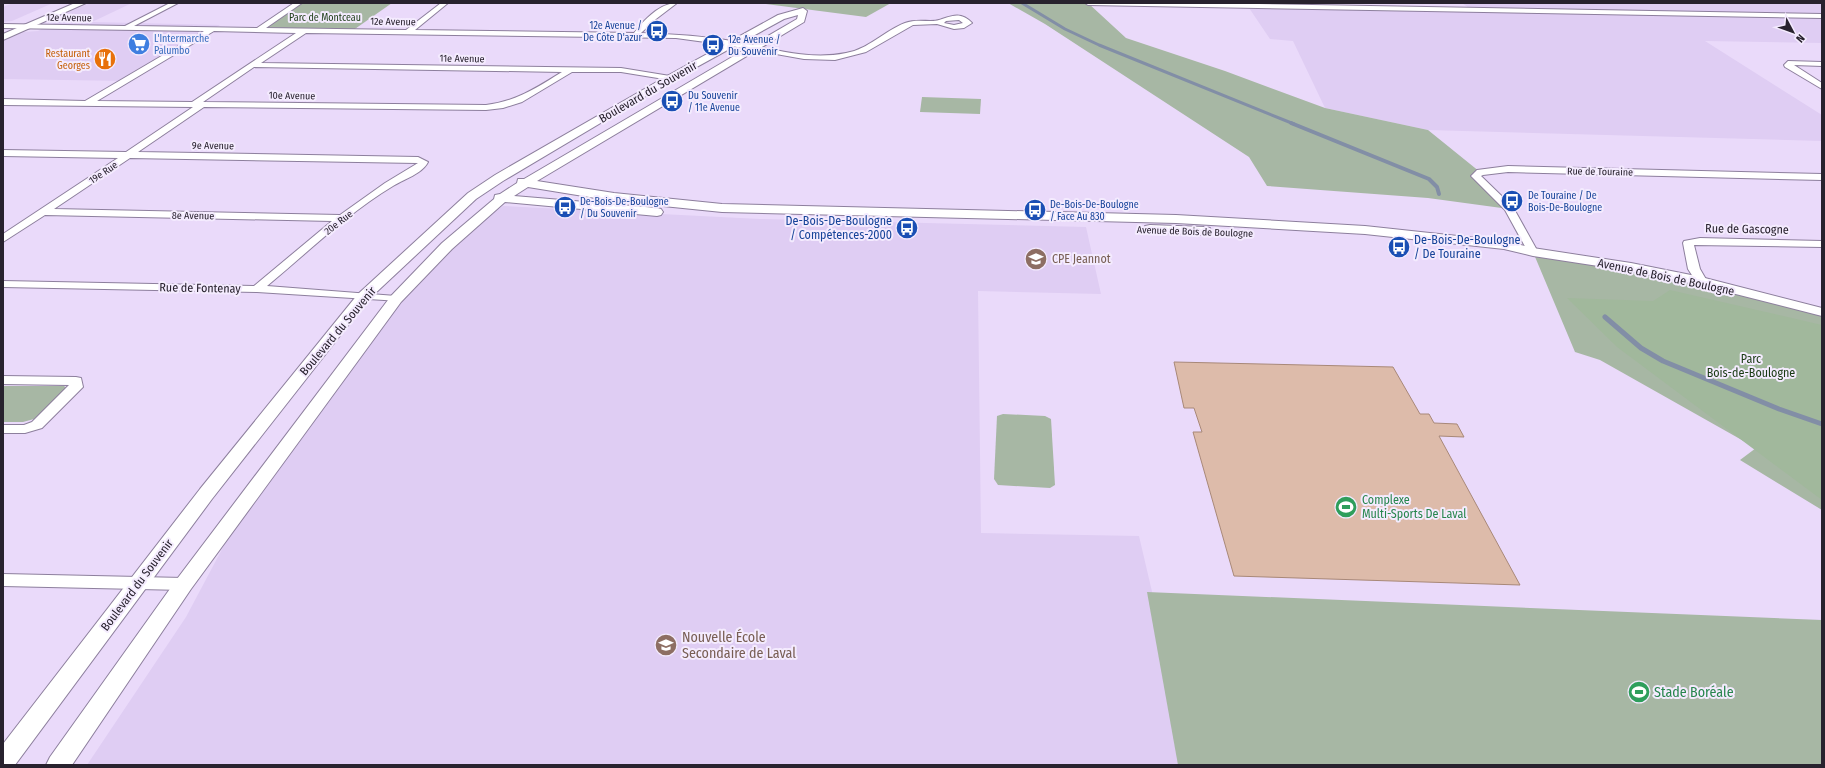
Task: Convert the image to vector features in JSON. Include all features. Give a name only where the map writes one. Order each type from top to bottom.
[{"type":"street","points":[[6,27],[65,3]]},
{"type":"street","points":[[3,37],[82,3]]},
{"type":"street","points":[[125,28],[174,3]]},
{"type":"street","points":[[258,30],[299,3]]},
{"type":"street","points":[[408,32],[445,3]]},
{"type":"street","points":[[636,35],[646,22],[658,12],[674,3]]},
{"type":"street","points":[[1088,3],[1354,5],[1822,16]]},
{"type":"street","name":"Boulevard du Souvenir","points":[[3,762],[206,494],[363,297],[472,196],[499,178],[670,78],[781,17],[803,11],[801,20],[525,183],[501,199],[447,246],[396,299],[184,584],[58,765]]},
{"type":"street","name":"12e Avenue","points":[[6,27],[28,26],[305,30],[694,37],[806,58],[826,58],[846,56],[870,48],[906,25],[920,22],[940,22]]},
{"type":"street","points":[[87,103],[214,29]]},
{"type":"street","name":"19e Rue","points":[[3,239],[129,154],[252,65],[305,30]]},
{"type":"street","points":[[1822,64],[1791,63],[1788,65],[1822,87]]},
{"type":"street","name":"11e Avenue","points":[[252,65],[621,70],[670,78]]},
{"type":"street","name":"10e Avenue","points":[[3,102],[443,108],[499,105],[510,103],[526,96],[571,69]]},
{"type":"street","name":"9e Avenue","points":[[3,152],[418,160],[423,162]]},
{"type":"street","name":"20e Rue","points":[[257,289],[342,218],[388,185],[421,166],[423,162]]},
{"type":"street","name":"Rue de Touraine","points":[[1533,252],[1509,209],[1476,176],[1480,172],[1508,169],[1822,177]]},
{"type":"street","name":"Avenue de Bois de Boulogne","points":[[499,178],[614,197],[722,208],[1176,219],[1310,226],[1504,245],[1533,252],[1631,267],[1701,281],[1822,312]]},
{"type":"street","name":"Avenue de Bois de Boulogne","points":[[472,196],[716,217],[1260,233],[1358,238],[1511,255],[1533,252]]},
{"type":"street","name":"8e Avenue","points":[[44,212],[342,218]]},
{"type":"street","name":"Rue de Gascogne","points":[[1701,281],[1694,269],[1688,244],[1700,241],[1822,244]]},
{"type":"street","name":"Rue de Fontenay","points":[[3,284],[257,289],[396,299]]},
{"type":"street","points":[[3,380],[76,381],[76,387],[37,424],[26,429],[3,428]]},
{"type":"street","points":[[3,580],[184,584]]},
{"type":"shaded area","points":[[13,3],[53,3],[12,21],[3,22],[3,7]]},
{"type":"shaded area","points":[[90,3],[132,3],[92,22],[220,25],[125,81],[3,79],[3,41],[23,32],[38,31],[54,23],[48,23],[48,21]]},
{"type":"shaded area","points":[[1462,3],[1822,3],[1822,43],[1705,41],[1822,115],[1822,141],[1428,130],[1325,108],[1293,41],[1270,39],[1247,5],[1469,8]]},
{"type":"shaded area","points":[[503,206],[760,219],[1086,227],[1101,294],[978,291],[981,533],[1139,536],[1171,673],[1187,765],[87,765],[186,617],[237,521],[396,299],[447,246]]},
{"type":"green space","name":"Parc de Montceau","points":[[299,3],[392,3],[352,31],[258,30]]},
{"type":"green space","points":[[759,3],[891,3],[866,17]]},
{"type":"green space","points":[[1008,3],[1088,3],[1126,38],[1225,71],[1325,108],[1428,130],[1480,172],[1476,176],[1509,209],[1428,198],[1267,186],[1249,157],[1045,24]]},
{"type":"green space","points":[[922,97],[981,99],[980,114],[920,112]]},
{"type":"green space","name":"Parc Bois-de-Boulogne","points":[[1533,252],[1631,267],[1822,312],[1822,510],[1740,460],[1756,448],[1600,360],[1575,352]]},
{"type":"green space","name":"Parc Bois-de-Boulogne","points":[[1670,290],[1822,325],[1822,500],[1617,347],[1567,298],[1653,301]]},
{"type":"green space","points":[[3,386],[64,386],[68,389],[34,419],[23,422],[3,422]]},
{"type":"green space","points":[[1003,414],[1045,416],[1051,419],[1055,485],[1050,488],[998,485],[994,479],[997,416]]},
{"type":"green space","points":[[1147,592],[1822,620],[1822,765],[1178,765]]},
{"type":"building","name":"Complexe Multi-Sports De Laval","points":[[1174,362],[1393,367],[1420,414],[1429,414],[1434,423],[1457,424],[1464,437],[1439,436],[1520,585],[1234,576],[1193,432],[1202,432],[1194,408],[1184,408]]},
{"type":"waterway","points":[[1022,3],[1065,29],[1099,45],[1294,124]]},
{"type":"waterway","points":[[1291,123],[1429,179],[1437,187],[1439,194]]},
{"type":"waterway","points":[[1605,317],[1641,348],[1663,361],[1779,409],[1822,424]]},
{"type":"place","name":"12e Avenue / De Côte D'azur","points":[[657,31]]},
{"type":"place","name":"L'Intermarche Palumbo","points":[[139,44]]},
{"type":"place","name":"12e Avenue / Du Souvenir","points":[[713,45]]},
{"type":"place","name":"Restaurant Georges","points":[[105,59]]},
{"type":"place","name":"Du Souvenir / 11e Avenue","points":[[672,101]]},
{"type":"place","name":"De Touraine / De Bois-De-Boulogne","points":[[1512,201]]},
{"type":"place","name":"De-Bois-De-Boulogne / Du Souvenir","points":[[565,207]]},
{"type":"place","name":"De-Bois-De-Boulogne / Face Au 830","points":[[1035,210]]},
{"type":"place","name":"De-Bois-De-Boulogne / Compétences-2000","points":[[907,228]]},
{"type":"place","name":"De-Bois-De-Boulogne / De Touraine","points":[[1399,247]]},
{"type":"place","name":"CPE Jeannot","points":[[1036,259]]},
{"type":"place","name":"Complexe Multi-Sports De Laval","points":[[1346,507]]},
{"type":"place","name":"Nouvelle École Secondaire de Laval","points":[[666,645]]},
{"type":"place","name":"Stade Boréale","points":[[1639,692]]}]
